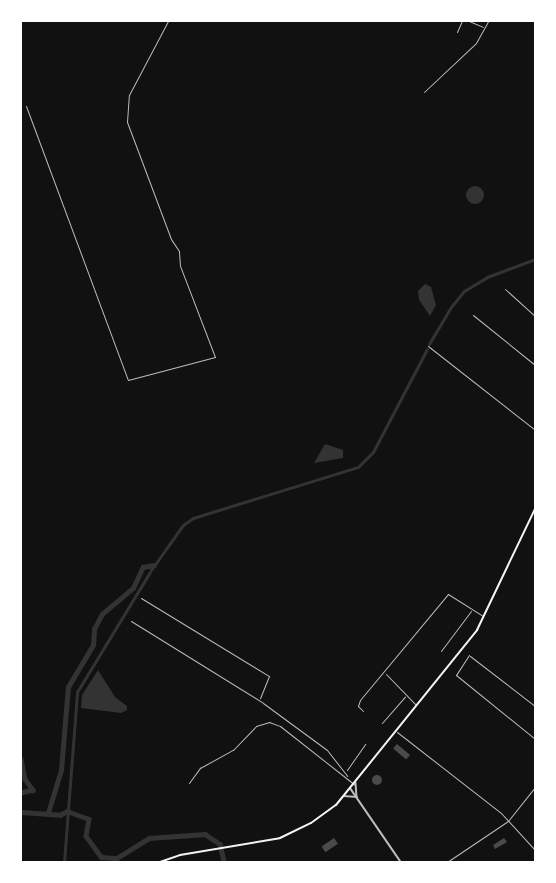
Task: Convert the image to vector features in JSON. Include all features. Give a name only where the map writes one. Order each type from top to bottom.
[{"type":"main road","points":[[160,862],[212,850],[254,844],[299,830],[344,796],[417,707],[484,617],[535,509]]},
{"type":"street","points":[[26,106],[128,380],[215,357],[180,266],[179,251],[171,239],[127,122],[129,95],[168,21]]},
{"type":"street","points":[[458,32],[462,21]]},
{"type":"street","points":[[469,21],[485,28]]},
{"type":"street","points":[[424,92],[476,43],[488,21]]},
{"type":"street","points":[[505,289],[535,316]]},
{"type":"street","points":[[473,315],[535,365]]},
{"type":"street","points":[[428,346],[535,430]]},
{"type":"street","points":[[363,711],[359,703],[448,594],[484,617]]},
{"type":"street","points":[[141,598],[269,676],[269,685],[259,700]]},
{"type":"street","points":[[441,651],[472,609]]},
{"type":"street","points":[[131,621],[259,700],[327,750],[347,776]]},
{"type":"street","points":[[462,649],[535,706]]},
{"type":"street","points":[[469,655],[456,675],[535,739]]},
{"type":"street","points":[[385,673],[417,707]]},
{"type":"street","points":[[382,723],[406,695]]},
{"type":"street","points":[[189,783],[200,768],[233,750],[256,726],[269,722],[280,726],[347,776],[355,784],[358,797]]},
{"type":"street","points":[[396,732],[508,821],[535,850]]},
{"type":"street","points":[[346,772],[365,744]]},
{"type":"street","points":[[447,862],[508,821],[535,787]]},
{"type":"street","points":[[351,789],[401,862]]},
{"type":"street","points":[[344,796],[358,797]]},
{"type":"shaded area","points":[[475,186],[483,191],[484,195],[479,203],[475,204],[467,199],[466,195],[471,187]]},
{"type":"shaded area","points":[[425,284],[431,287],[436,305],[430,316],[419,300],[418,291]]},
{"type":"shaded area","points":[[325,444],[343,450],[343,458],[314,463]]},
{"type":"shaded area","points":[[98,670],[115,697],[127,706],[127,710],[121,713],[81,708],[82,695]]},
{"type":"building","points":[[397,744],[410,755],[406,760],[393,749]]},
{"type":"building","points":[[377,775],[381,776],[381,784],[377,785],[373,784],[372,780],[373,776]]},
{"type":"building","points":[[334,838],[338,844],[325,852],[322,846]]},
{"type":"building","points":[[504,838],[507,842],[495,849],[493,845]]},
{"type":"waterway","points":[[429,344],[451,307],[464,291],[487,277],[535,259]]},
{"type":"waterway","points":[[151,570],[183,525],[193,518],[358,467],[373,452],[427,349]]},
{"type":"waterway","points":[[48,813],[61,770],[68,687],[93,645],[94,629],[102,614],[133,588],[143,567],[154,565]]},
{"type":"waterway","points":[[64,862],[77,692],[150,572]]},
{"type":"waterway","points":[[21,759],[25,779],[33,790],[21,793]]},
{"type":"waterway","points":[[21,812],[60,815],[67,811],[89,819],[86,836],[101,857],[117,858],[149,838],[205,834],[220,844],[224,862]]}]
